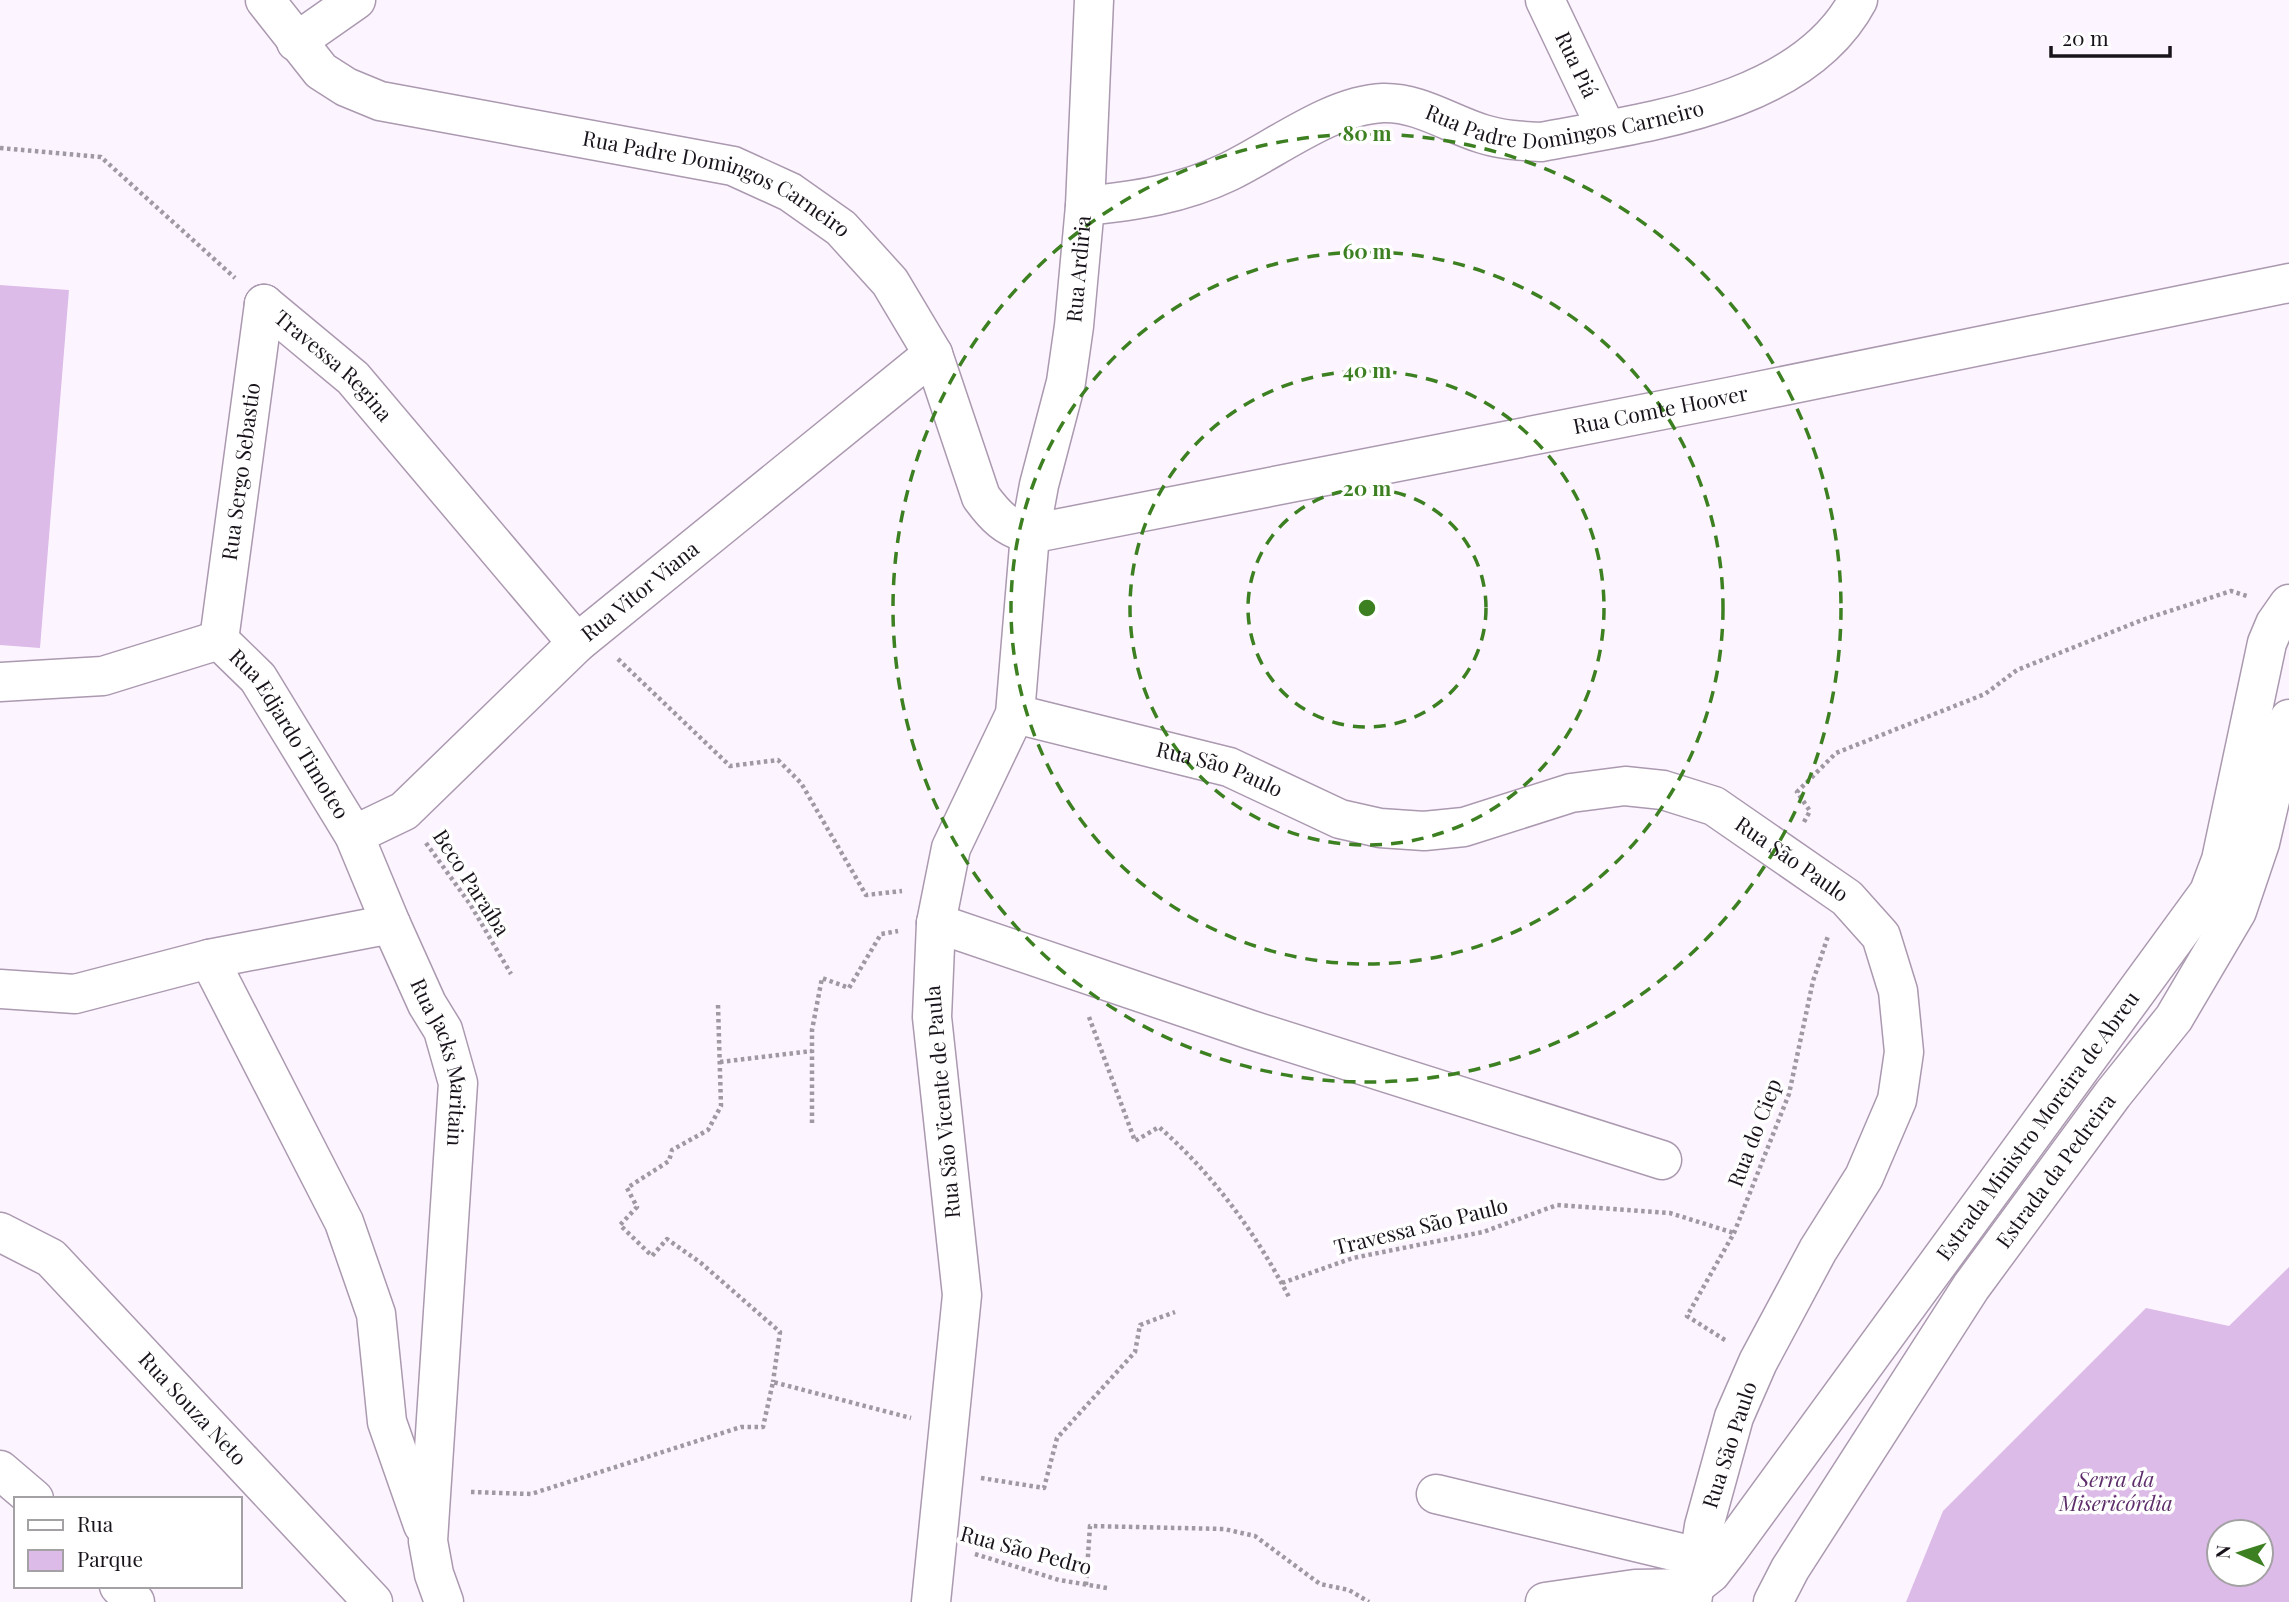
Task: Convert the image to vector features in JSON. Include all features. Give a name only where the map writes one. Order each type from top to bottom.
[{"type":"street","name":"Rua Padre Domingos Carneiro","points":[[265,0],[321,72],[346,87],[380,101],[733,166],[790,191],[841,228],[890,282],[933,354],[981,497],[996,516],[1012,529],[1030,534]]},
{"type":"street","points":[[296,42],[356,0]]},
{"type":"street","name":"Rua Ardiria","points":[[1030,534],[1039,485],[1066,382],[1074,326],[1084,206],[1094,0]]},
{"type":"street","name":"Rua Piá","points":[[1545,0],[1606,128]]},
{"type":"street","name":"Rua Padre Domingos Carneiro","points":[[1084,206],[1130,202],[1180,192],[1228,172],[1328,119],[1362,106],[1410,105],[1484,135],[1541,142],[1728,102],[1780,76],[1816,53],[1858,0]]},
{"type":"street","name":"Rua Comte Hoover","points":[[1030,534],[1716,400],[2289,283]]},
{"type":"street","name":"Travessa Regina","points":[[264,304],[353,378],[584,638]]},
{"type":"street","name":"Rua Sergo Sebastio","points":[[219,640],[264,304]]},
{"type":"street","name":"Rua Vitor Viana","points":[[354,835],[404,811],[584,638],[933,354]]},
{"type":"street","name":"Rua São Vicente de Paula","points":[[931,1602],[962,1295],[932,1017],[936,923],[941,886],[951,848],[1015,714],[1030,534]]},
{"type":"street","name":"Estrada Ministro Moreira de Abreu","points":[[1694,1582],[1711,1573],[1728,1551],[2209,892],[2221,860],[2267,643],[2287,606]]},
{"type":"street","name":"Rua Edjardo Timoteo","points":[[0,682],[103,676],[219,640],[258,678],[354,835],[391,925]]},
{"type":"street","name":"Rua São Paulo","points":[[1015,714],[1229,767],[1340,819],[1380,828],[1424,831],[1464,827],[1572,793],[1625,786],[1663,789],[1714,806],[1847,898],[1881,936],[1898,991],[1904,1052],[1897,1100],[1864,1177],[1818,1250],[1758,1362],[1734,1418],[1718,1468],[1694,1582]]},
{"type":"street","name":"Estrada da Pedreira","points":[[1773,1602],[1790,1569],[1971,1287],[2113,1094],[2174,1018],[2237,911],[2260,844],[2289,719]]},
{"type":"street","points":[[936,923],[1251,1030],[1662,1160]]},
{"type":"street","points":[[0,989],[75,994],[209,959],[391,925]]},
{"type":"street","name":"Rua Jacks Maritain","points":[[391,925],[427,1004],[443,1030],[458,1083],[428,1541],[444,1602]]},
{"type":"street","points":[[209,959],[344,1222],[376,1314],[387,1422],[428,1541]]},
{"type":"street","name":"Rua Souza Neto","points":[[0,1232],[51,1258],[373,1602]]},
{"type":"street","points":[[0,1470],[32,1497]]},
{"type":"street","points":[[1436,1494],[1694,1582]]},
{"type":"street","points":[[1545,1602],[1694,1582]]},
{"type":"street","points":[[121,1588],[135,1602]]},
{"type":"path","name":"Travessa Regina","points":[[0,148],[101,157],[264,304]]},
{"type":"path","points":[[1786,855],[1810,811],[1797,792],[1836,753],[1985,694],[2017,670],[2180,607],[2231,591],[2287,606]]},
{"type":"path","points":[[584,638],[730,766],[779,760],[801,783],[866,895],[941,886]]},
{"type":"path","name":"Beco Paraíba","points":[[404,811],[470,904],[511,974]]},
{"type":"path","points":[[812,1124],[812,1030],[822,978],[849,988],[881,934],[936,923]]},
{"type":"path","name":"Rua do Ciep","points":[[1758,1362],[1687,1316],[1734,1233],[1789,1094],[1813,981],[1829,932]]},
{"type":"path","points":[[432,1490],[531,1494],[741,1427],[764,1427],[780,1332],[701,1263],[667,1239],[652,1256],[620,1225],[637,1207],[627,1188],[670,1161],[672,1150],[708,1130],[721,1106],[718,1005]]},
{"type":"path","points":[[1084,1005],[1135,1141],[1159,1127],[1173,1139],[1214,1183],[1256,1238],[1290,1299]]},
{"type":"path","points":[[720,1062],[812,1051]]},
{"type":"path","name":"Travessa São Paulo","points":[[1282,1283],[1353,1258],[1483,1232],[1557,1205],[1670,1213],[1734,1233]]},
{"type":"path","points":[[945,1473],[1044,1488],[1057,1438],[1135,1352],[1140,1325],[1175,1312]]},
{"type":"path","points":[[773,1382],[921,1420]]},
{"type":"path","points":[[1086,1585],[1090,1526],[1224,1529],[1255,1536],[1320,1584],[1349,1590],[1369,1602]]},
{"type":"path","name":"Rua São Pedro","points":[[938,1542],[1059,1580],[1107,1588]]},
{"type":"green space","points":[[0,285],[69,290],[40,648],[0,645]]},
{"type":"green space","name":"Serra da Misericórdia","points":[[2289,1267],[2289,1602],[1906,1602],[1943,1511],[2146,1308],[2229,1326]]}]
